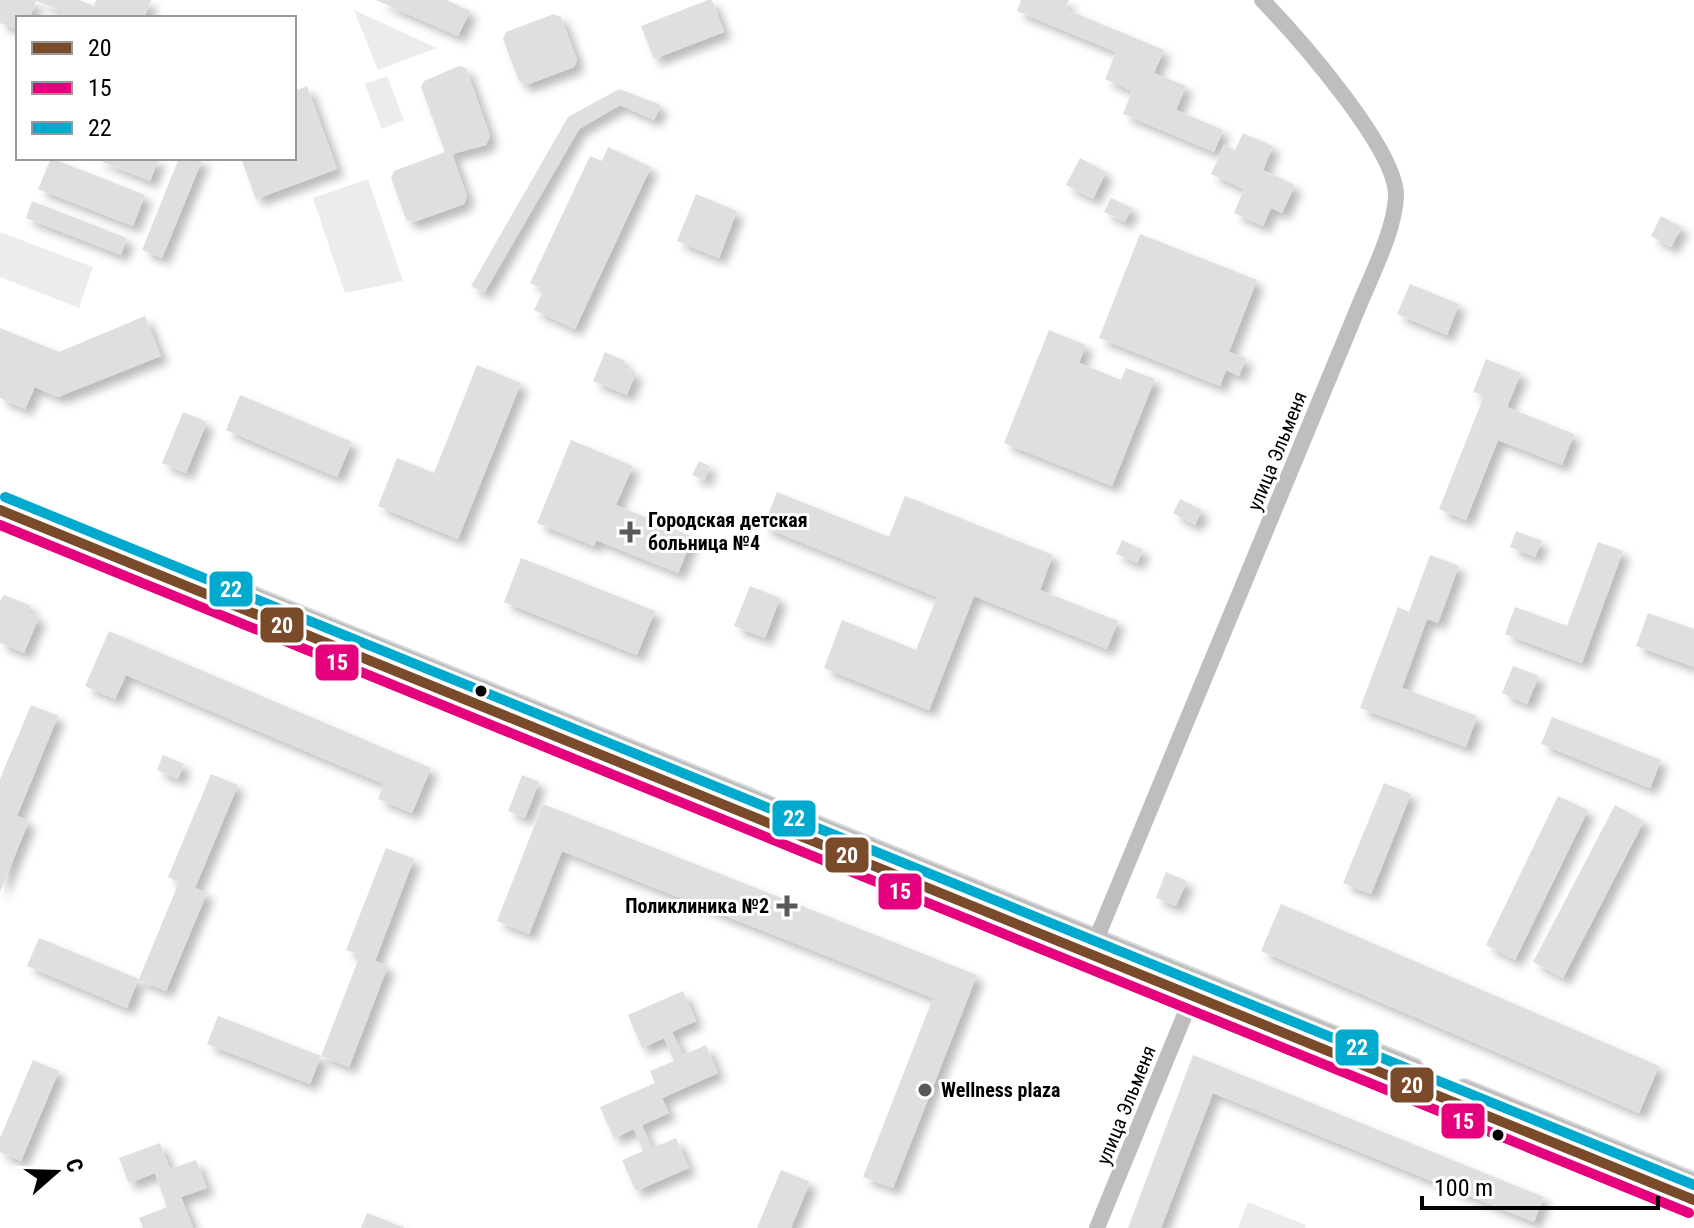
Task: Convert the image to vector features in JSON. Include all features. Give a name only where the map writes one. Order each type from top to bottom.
[{"type":"main road","points":[[0,495],[91,539]]},
{"type":"main road","points":[[0,510],[120,550],[900,869],[1192,997],[1598,1153]]},
{"type":"main road","points":[[900,869],[1095,942],[1631,1167],[1694,1200]]},
{"type":"main road","points":[[1631,1167],[1694,1184]]},
{"type":"street","name":"улица Эльменя","points":[[1095,942],[1350,327],[1395,208],[1394,180],[1366,128],[1262,0]]},
{"type":"street","name":"улица Эльменя","points":[[1097,1228],[1192,997]]},
{"type":"shaded area","points":[[354,10],[437,48],[378,70]]},
{"type":"shaded area","points":[[387,76],[404,120],[382,129],[365,84]]},
{"type":"shaded area","points":[[368,179],[403,281],[345,293],[313,198]]},
{"type":"shaded area","points":[[0,232],[93,267],[79,308],[0,277]]},
{"type":"shaded area","points":[[1248,1202],[1306,1225],[1305,1228],[1238,1228]]},
{"type":"building","points":[[0,0],[79,0],[94,6],[96,0],[151,0],[145,16],[61,16],[63,11],[36,1],[31,16],[16,16],[16,29],[0,23]]},
{"type":"building","points":[[376,0],[447,0],[470,11],[458,36]]},
{"type":"building","points":[[712,0],[724,32],[654,59],[641,26]]},
{"type":"building","points":[[1021,0],[1069,0],[1065,9],[1164,50],[1154,73],[1186,86],[1176,110],[1223,130],[1214,152],[1123,114],[1132,91],[1105,79],[1116,52],[1017,11]]},
{"type":"building","points":[[554,14],[561,17],[577,60],[574,67],[526,85],[519,81],[503,39],[506,32]]},
{"type":"building","points":[[459,66],[466,68],[490,136],[486,145],[452,154],[467,196],[464,204],[414,222],[406,219],[391,178],[394,171],[445,152],[421,87],[424,81]]},
{"type":"building","points":[[307,86],[337,169],[256,199],[242,160],[296,160],[296,90]]},
{"type":"building","points":[[619,89],[661,105],[654,120],[620,105],[579,129],[484,293],[471,286],[568,117]]},
{"type":"building","points":[[1243,133],[1273,146],[1263,170],[1295,185],[1282,213],[1271,208],[1263,226],[1234,213],[1244,189],[1211,174],[1224,145],[1235,150]]},
{"type":"building","points":[[608,147],[651,167],[575,329],[534,310],[544,289],[530,283],[590,156],[602,161]]},
{"type":"building","points":[[1080,158],[1106,172],[1093,199],[1066,185]]},
{"type":"building","points":[[50,160],[56,160],[145,195],[133,226],[38,189]]},
{"type":"building","points":[[98,160],[158,160],[150,181]]},
{"type":"building","points":[[178,160],[202,160],[162,258],[142,250]]},
{"type":"building","points":[[696,194],[737,211],[719,258],[677,241]]},
{"type":"building","points":[[1111,198],[1132,208],[1125,222],[1104,212]]},
{"type":"building","points":[[32,201],[127,238],[121,255],[26,218]]},
{"type":"building","points":[[1661,216],[1682,227],[1671,247],[1651,236]]},
{"type":"building","points":[[1140,234],[1257,280],[1229,352],[1246,358],[1239,376],[1226,370],[1220,386],[1099,338]]},
{"type":"building","points":[[1410,284],[1459,304],[1447,335],[1397,314]]},
{"type":"building","points":[[145,316],[161,356],[58,397],[35,387],[25,409],[0,398],[0,328],[59,352]]},
{"type":"building","points":[[1049,330],[1086,345],[1079,363],[1121,380],[1126,368],[1155,379],[1112,486],[1004,443]]},
{"type":"building","points":[[605,352],[625,361],[623,367],[636,373],[627,395],[593,381]]},
{"type":"building","points":[[1486,359],[1521,373],[1507,407],[1574,434],[1562,465],[1498,440],[1466,520],[1439,509],[1484,396],[1473,392]]},
{"type":"building","points":[[477,365],[521,383],[458,539],[378,506],[397,458],[434,473]]},
{"type":"building","points":[[240,395],[352,442],[337,477],[226,430]]},
{"type":"building","points":[[183,412],[207,422],[186,473],[162,463]]},
{"type":"building","points":[[571,440],[633,466],[616,505],[693,537],[678,573],[596,540],[594,546],[537,523]]},
{"type":"building","points":[[699,461],[710,466],[704,480],[692,475]]},
{"type":"building","points":[[777,492],[889,537],[905,496],[1053,555],[1040,590],[1118,621],[1107,649],[974,596],[929,710],[824,668],[842,620],[916,650],[937,597],[763,527]]},
{"type":"building","points":[[1180,499],[1202,510],[1195,525],[1173,513]]},
{"type":"building","points":[[1516,531],[1542,541],[1535,557],[1510,547]]},
{"type":"building","points":[[1122,540],[1143,550],[1137,563],[1116,554]]},
{"type":"building","points":[[1598,542],[1623,551],[1582,663],[1505,634],[1515,607],[1567,626]]},
{"type":"building","points":[[1430,555],[1459,566],[1438,623],[1427,619],[1402,688],[1477,716],[1466,747],[1360,708],[1398,607],[1409,612]]},
{"type":"building","points":[[521,558],[655,611],[637,655],[504,602]]},
{"type":"building","points":[[750,586],[780,598],[765,638],[734,626]]},
{"type":"building","points":[[4,595],[31,606],[28,612],[39,617],[24,653],[0,643],[0,601]]},
{"type":"building","points":[[1648,613],[1694,629],[1694,667],[1636,646]]},
{"type":"building","points":[[109,631],[431,768],[412,813],[378,799],[384,784],[126,675],[115,699],[85,686]]},
{"type":"building","points":[[1513,666],[1539,676],[1527,704],[1502,693]]},
{"type":"building","points":[[31,705],[58,716],[17,816],[29,821],[0,892],[0,779]]},
{"type":"building","points":[[1552,717],[1661,760],[1650,788],[1541,744]]},
{"type":"building","points":[[163,755],[184,764],[178,779],[157,770]]},
{"type":"building","points":[[211,774],[238,785],[195,888],[207,893],[166,991],[138,980],[127,1008],[27,966],[39,938],[139,979],[179,882],[168,877]]},
{"type":"building","points":[[522,775],[539,782],[525,818],[508,811]]},
{"type":"building","points":[[1384,783],[1411,794],[1371,894],[1343,883]]},
{"type":"building","points":[[1558,796],[1588,810],[1515,960],[1486,945]]},
{"type":"building","points":[[543,804],[977,975],[893,1188],[863,1177],[933,998],[562,851],[529,934],[497,921]]},
{"type":"building","points":[[1615,805],[1644,821],[1563,978],[1533,962]]},
{"type":"building","points":[[386,848],[414,859],[375,961],[388,966],[349,1067],[321,1056],[360,955],[346,950]]},
{"type":"building","points":[[1166,872],[1187,881],[1176,906],[1156,898]]},
{"type":"building","points":[[1281,904],[1659,1066],[1639,1113],[1261,951]]},
{"type":"building","points":[[683,991],[696,1021],[672,1032],[683,1055],[706,1045],[718,1073],[662,1098],[669,1113],[642,1125],[652,1148],[676,1138],[689,1168],[636,1191],[622,1160],[643,1151],[634,1129],[614,1138],[600,1107],[655,1083],[650,1071],[674,1061],[664,1038],[642,1048],[628,1015]]},
{"type":"building","points":[[218,1016],[321,1056],[310,1084],[207,1044]]},
{"type":"building","points":[[1193,1055],[1544,1197],[1534,1222],[1213,1093],[1161,1228],[1128,1228]]},
{"type":"building","points":[[33,1060],[59,1071],[21,1161],[0,1152],[0,1138]]},
{"type":"building","points":[[160,1143],[170,1169],[196,1160],[207,1188],[181,1197],[193,1228],[143,1228],[139,1218],[167,1207],[155,1173],[129,1183],[119,1158]]},
{"type":"building","points":[[781,1170],[810,1182],[791,1228],[757,1228]]},
{"type":"building","points":[[367,1213],[405,1228],[361,1228]]},
{"type":"transit line","name":"22","points":[[5,497],[1694,1185]]},
{"type":"transit line","name":"20","points":[[0,510],[1694,1200]]},
{"type":"transit line","name":"15","points":[[0,525],[1689,1213]]},
{"type":"place","name":"Городская детская больница №4","points":[[630,532]]},
{"type":"place","name":"Поликлиника №2","points":[[787,906]]},
{"type":"place","name":"Wellness plaza","points":[[925,1090]]}]
